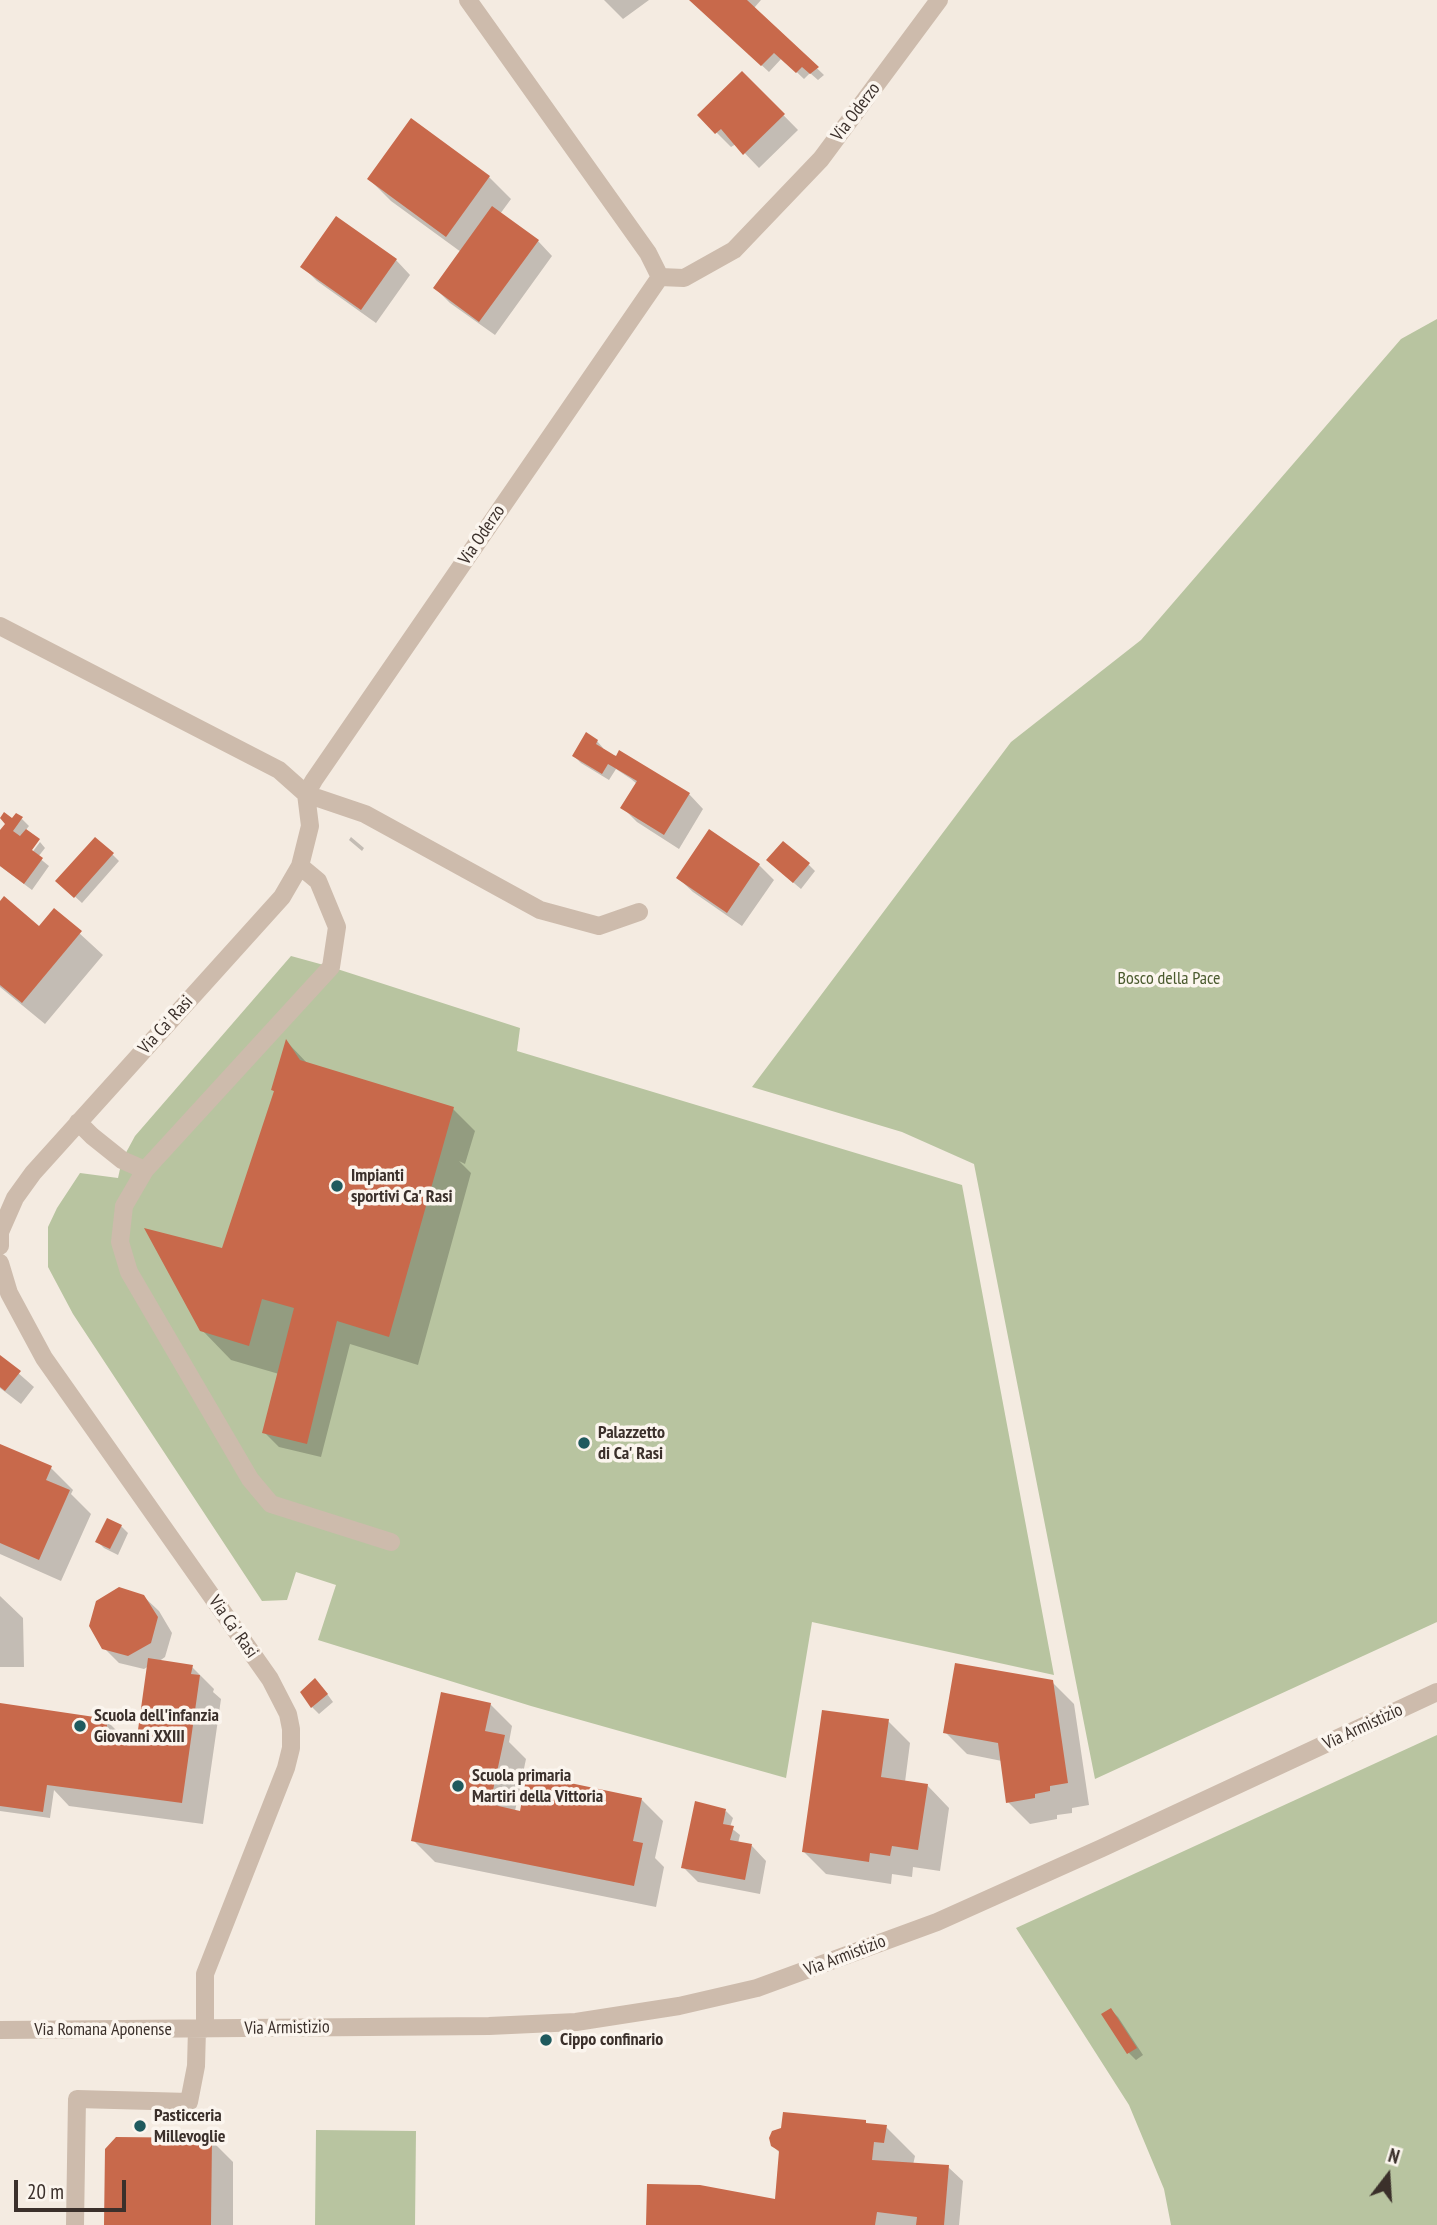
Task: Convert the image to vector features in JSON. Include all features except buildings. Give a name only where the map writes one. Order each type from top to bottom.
[{"type":"street","points":[[468,0],[648,253],[660,277]]},
{"type":"street","name":"Via Oderzo","points":[[306,794],[660,277],[684,278],[734,250],[821,159],[939,0]]},
{"type":"street","points":[[0,626],[279,770],[306,794],[365,814],[540,910],[599,926],[639,912]]},
{"type":"street","name":"Via Ca' Rasi","points":[[0,1246],[0,1232],[15,1198],[33,1173],[282,897],[300,866],[310,826],[306,794]]},
{"type":"street","points":[[300,866],[318,881],[337,927],[331,967],[145,1170],[124,1206],[120,1242],[129,1272],[250,1479],[271,1504],[391,1542]]},
{"type":"street","points":[[78,1122],[122,1160],[145,1170]]},
{"type":"street","name":"Via Ca' Rasi","points":[[0,1263],[9,1293],[44,1358],[270,1679],[288,1714],[291,1729],[291,1748],[286,1768],[205,1974],[201,2029],[189,2102],[77,2099],[75,2225]]},
{"type":"street","name":"Via Armistizio","points":[[201,2029],[489,2026],[576,2022],[679,2006],[757,1988],[949,1917],[1437,1692]]},
{"type":"street","name":"Via Romana Aponense","points":[[0,2031],[201,2029]]},
{"type":"green space","name":"Bosco della Pace","points":[[1437,319],[1437,1622],[1095,1779],[974,1164],[902,1132],[752,1087],[1011,742],[1141,640],[1401,339]]},
{"type":"green space","name":"Palazzetto di Ca' Rasi","points":[[291,956],[520,1028],[517,1051],[962,1185],[1054,1675],[812,1622],[786,1778],[531,1706],[318,1640],[336,1585],[296,1572],[287,1600],[262,1601],[73,1314],[48,1267],[48,1227],[80,1173],[118,1178],[122,1160],[135,1136]]},
{"type":"green space","points":[[1437,1735],[1437,2225],[1171,2225],[1164,2189],[1129,2105],[1016,1928]]},
{"type":"green space","points":[[316,2130],[416,2131],[415,2225],[315,2225]]},
{"type":"place","name":"Impianti sportivi Ca' Rasi","points":[[337,1186]]},
{"type":"place","name":"Palazzetto di Ca' Rasi","points":[[584,1443]]},
{"type":"place","name":"Scuola dell'infanzia Giovanni XXIII","points":[[80,1726]]},
{"type":"place","name":"Scuola primaria Martiri della Vittoria","points":[[458,1786]]},
{"type":"place","name":"Cippo confinario","points":[[546,2040]]},
{"type":"place","name":"Pasticceria Millevoglie","points":[[140,2126]]}]
